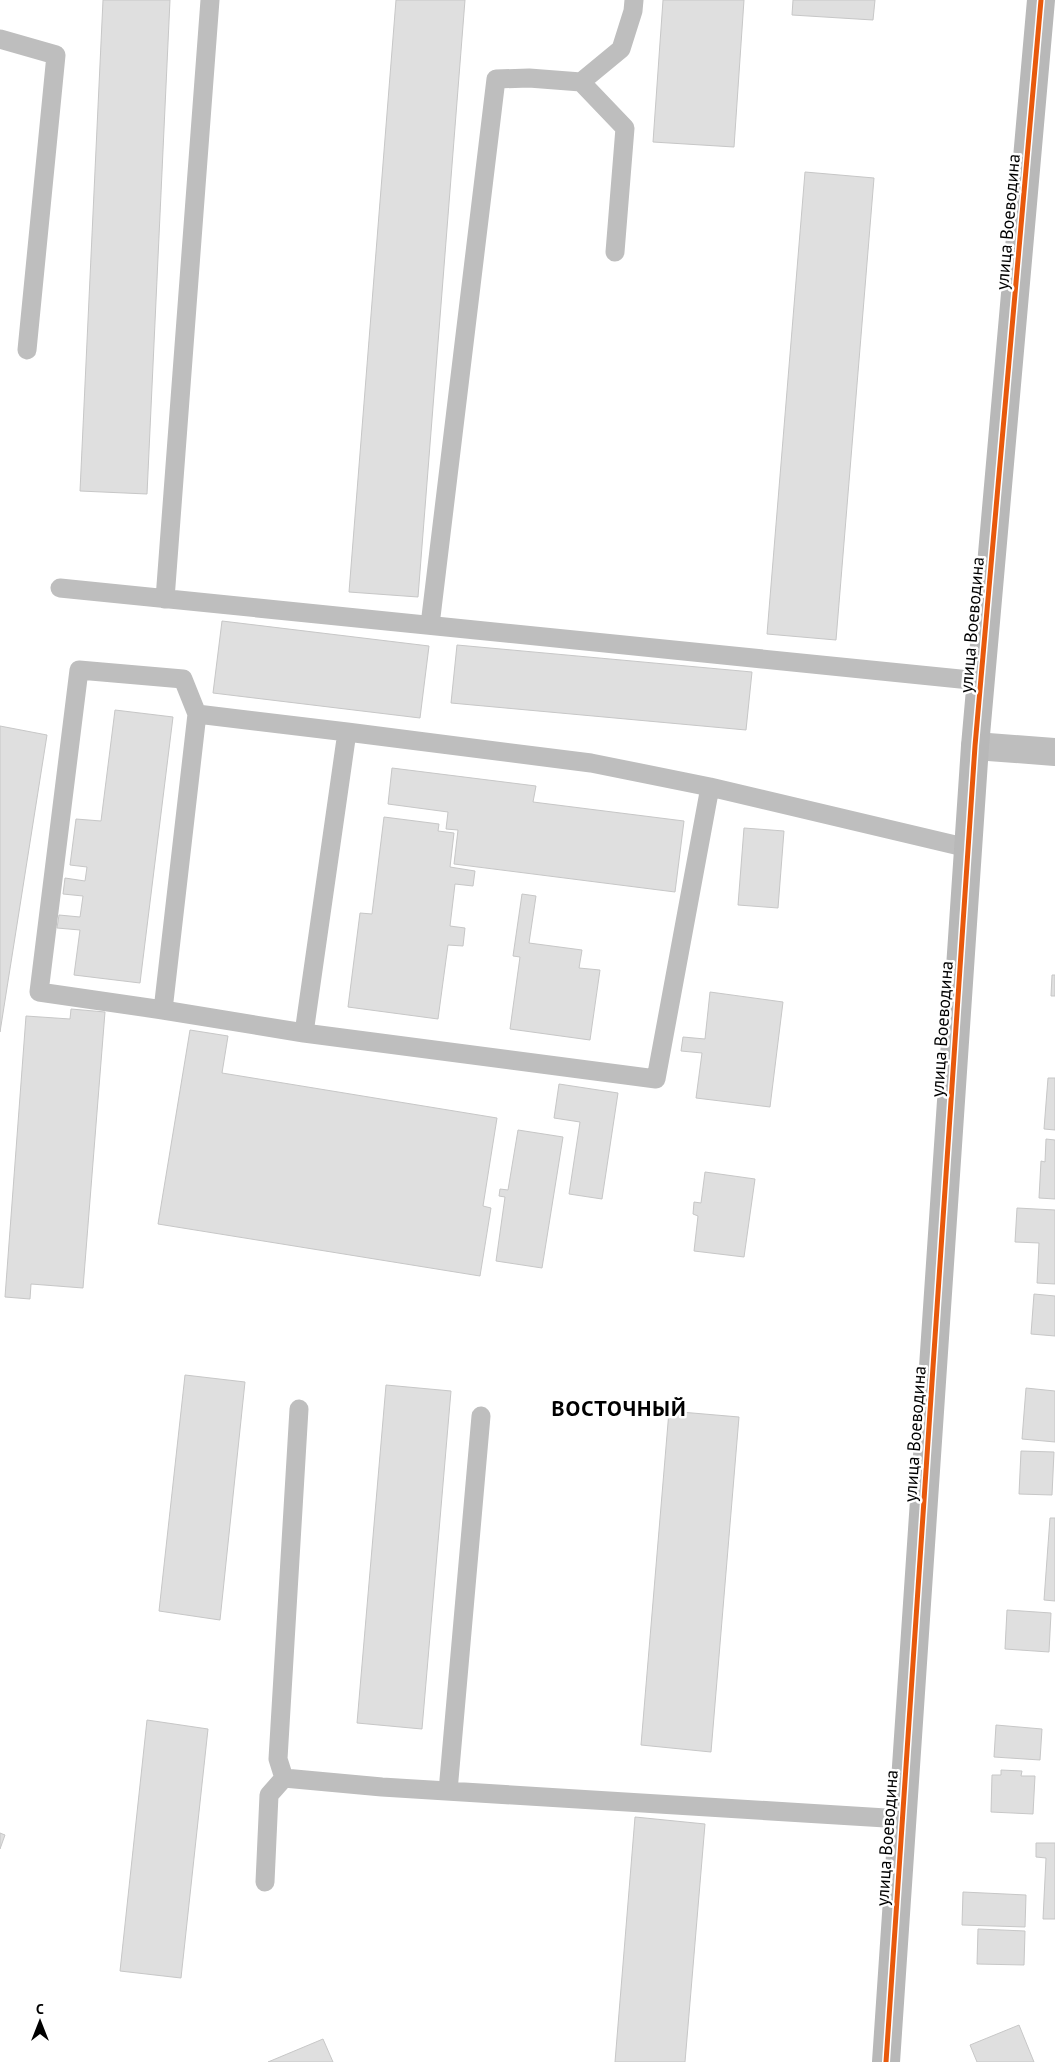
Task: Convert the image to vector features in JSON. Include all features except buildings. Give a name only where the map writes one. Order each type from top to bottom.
[{"type":"street","name":"улица Воеводина","points":[[886,2062],[975,746],[1041,0]]},
{"type":"street","points":[[975,746],[1055,752]]},
{"type":"lane","points":[[164,599],[210,0]]},
{"type":"lane","points":[[581,82],[621,49],[633,11],[634,0]]},
{"type":"lane","points":[[0,39],[56,54],[28,350]]},
{"type":"lane","points":[[430,625],[496,79],[529,78],[581,82],[625,128],[615,252]]},
{"type":"lane","points":[[60,588],[980,681]]},
{"type":"lane","points":[[163,1010],[197,714],[183,679],[79,670],[39,992],[304,1033],[656,1079],[710,787]]},
{"type":"lane","points":[[197,714],[591,763],[710,787],[968,848]]},
{"type":"lane","points":[[304,1033],[347,732]]},
{"type":"lane","points":[[284,1778],[278,1759],[299,1409]]},
{"type":"lane","points":[[448,1791],[481,1416]]},
{"type":"lane","points":[[284,1778],[448,1791],[902,1819]]},
{"type":"lane","points":[[265,1882],[269,1795],[284,1778]]},
{"type":"cycle path","points":[[886,2062],[975,746],[1041,0]]},
{"type":"district","name":"ВОСТОЧНЫЙ","points":[[619,1408]]}]
